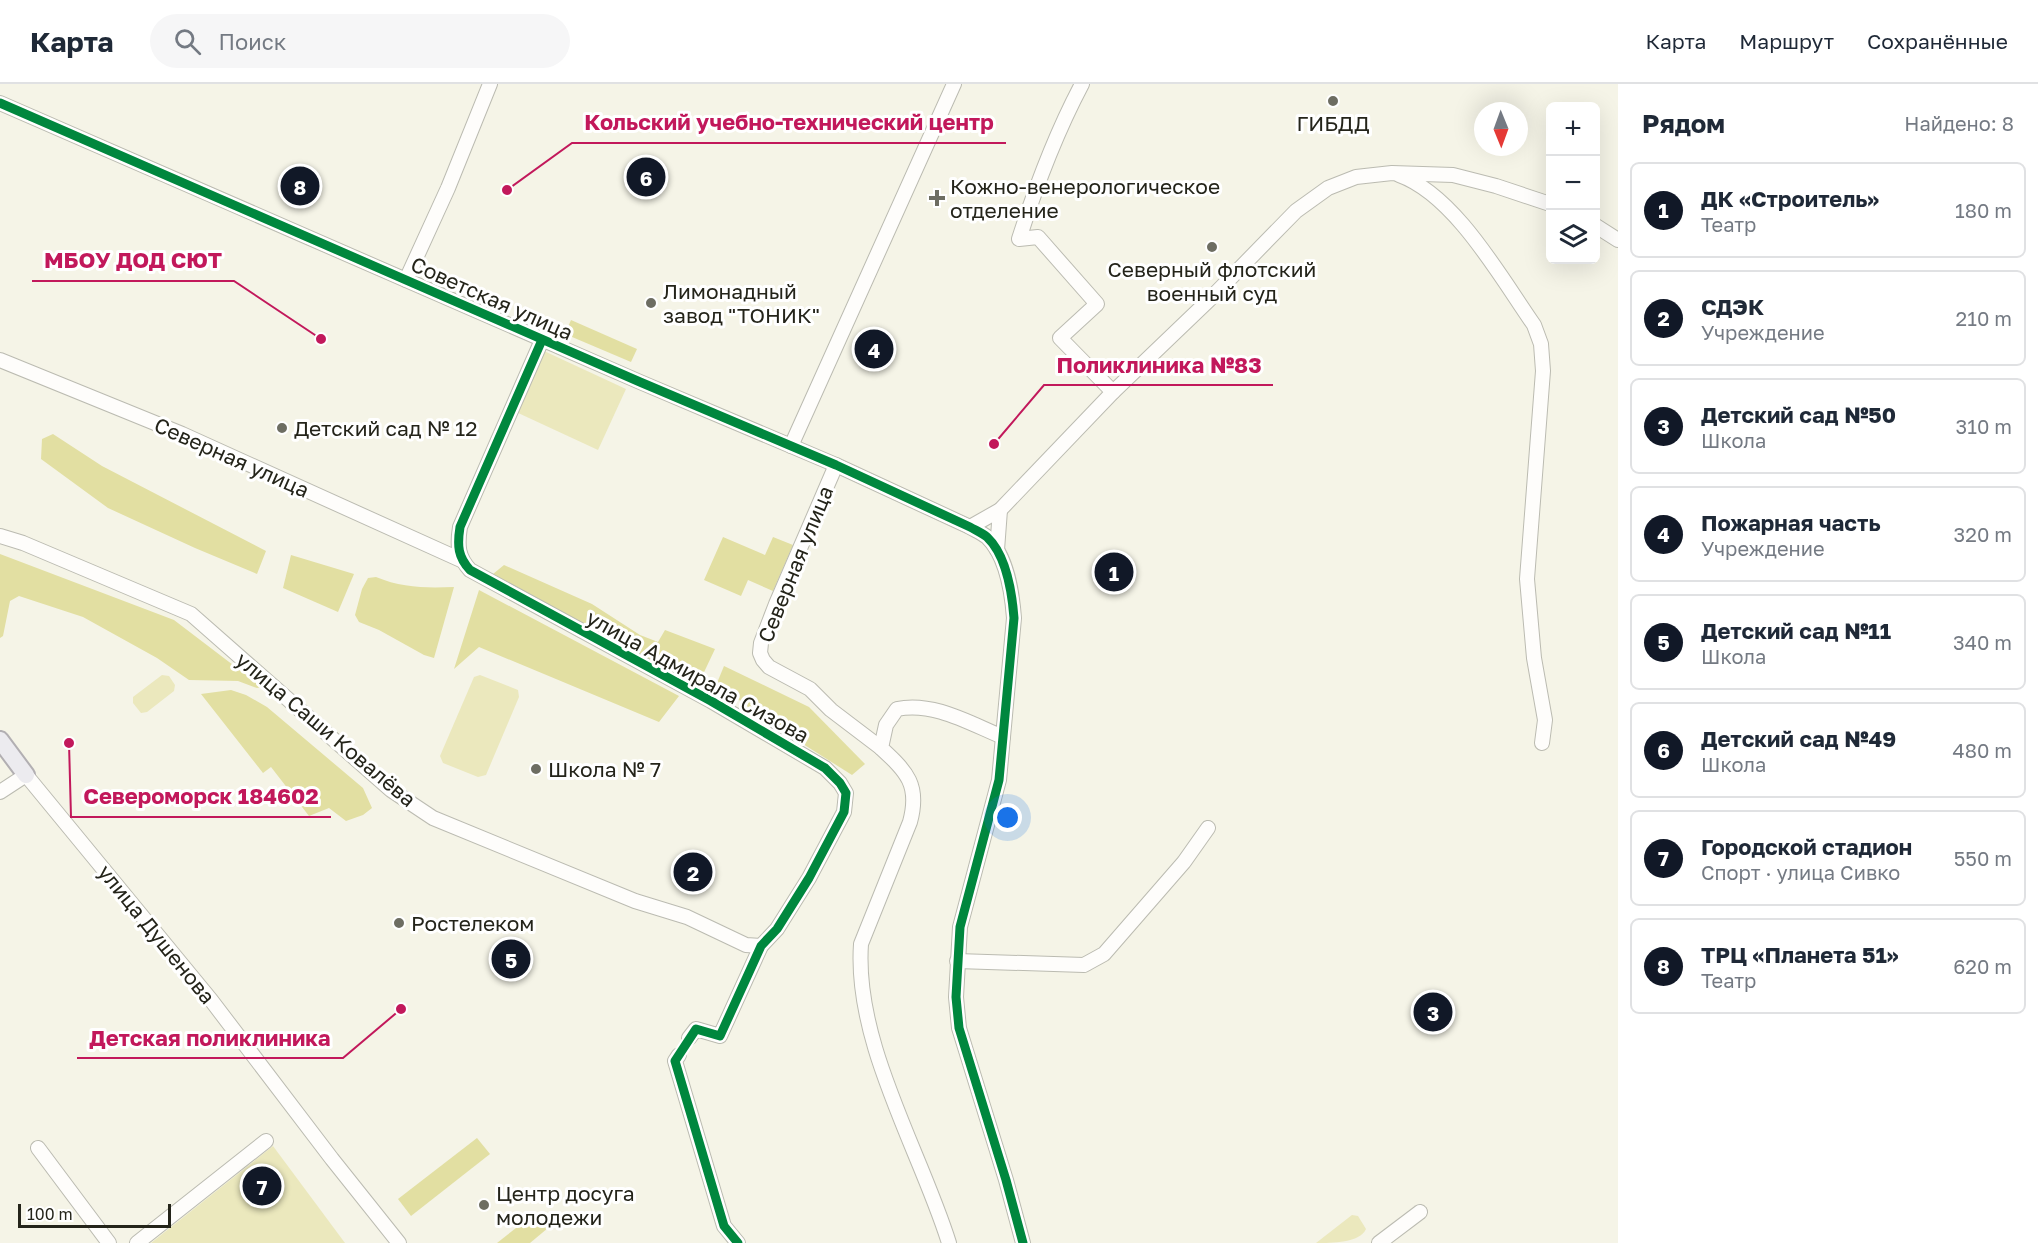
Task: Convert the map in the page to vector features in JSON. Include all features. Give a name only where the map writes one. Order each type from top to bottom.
[{"type":"main road","name":"улица Душенова","points":[[0,740],[27,775]]},
{"type":"street","points":[[406,280],[448,188],[490,84]]},
{"type":"street","points":[[791,446],[954,84]]},
{"type":"street","points":[[1082,84],[1038,180],[1019,239],[1038,237],[1097,304],[1060,338],[1113,392]]},
{"type":"street","name":"Советская улица","points":[[0,103],[542,340],[836,465],[970,527],[986,536],[997,550]]},
{"type":"street","points":[[1392,172],[1424,188],[1459,218],[1534,325],[1540,344],[1543,371],[1527,579],[1534,658],[1545,720],[1542,743]]},
{"type":"street","points":[[970,527],[1000,510],[1113,392],[1225,284],[1296,211],[1328,188],[1356,177],[1392,172],[1453,175],[1546,202]]},
{"type":"street","points":[[1444,204],[1440,192],[1442,184],[1453,175]]},
{"type":"street","points":[[1600,229],[1618,240]]},
{"type":"street","points":[[461,560],[458,537],[460,527],[542,340]]},
{"type":"street","name":"Северная улица","points":[[0,360],[182,434],[461,560]]},
{"type":"street","name":"Северная улица","points":[[836,465],[776,604],[761,643],[760,652],[769,667],[810,689],[831,710],[881,748]]},
{"type":"street","points":[[1000,510],[997,550],[1013,600],[1014,618],[999,780],[963,916],[957,961],[956,998],[959,1028],[1023,1243]]},
{"type":"street","name":"улица Саши Ковалёва","points":[[0,536],[23,543],[191,614],[391,790],[433,818],[635,901],[687,917],[746,945],[761,946]]},
{"type":"street","points":[[432,547],[458,537]]},
{"type":"street","name":"улица Адмирала Сизова","points":[[461,560],[471,570],[711,701],[825,768],[840,783],[846,794],[844,812],[834,835],[777,929],[761,946],[720,1036],[696,1029],[690,1038]]},
{"type":"street","points":[[949,1243],[939,1210],[916,1158],[873,1042],[864,1002],[859,965],[864,930],[914,808],[914,791],[909,777],[881,748],[886,725],[897,709],[905,707],[923,707],[1003,737]]},
{"type":"street","points":[[0,792],[27,775]]},
{"type":"street","name":"улица Душенова","points":[[27,775],[211,1000],[399,1243]]},
{"type":"street","points":[[957,961],[1084,965],[1104,954],[1184,862],[1208,828]]},
{"type":"street","points":[[679,1054],[675,1061],[724,1226],[738,1243]]},
{"type":"street","points":[[137,1243],[266,1141]]},
{"type":"street","points":[[38,1148],[109,1243]]},
{"type":"street","points":[[1378,1243],[1420,1212]]},
{"type":"shaded area","points":[[571,320],[637,349],[631,362],[565,334]]},
{"type":"shaded area","points":[[544,351],[626,389],[598,450],[516,412]]},
{"type":"shaded area","points":[[53,434],[102,466],[266,551],[257,574],[108,508],[41,459],[42,439]]},
{"type":"shaded area","points":[[723,537],[765,555],[773,537],[793,545],[773,591],[748,580],[741,596],[704,580]]},
{"type":"shaded area","points":[[0,554],[174,620],[262,687],[257,688],[238,681],[189,680],[157,658],[83,617],[19,596],[10,601],[3,636],[0,638]]},
{"type":"shaded area","points":[[291,555],[354,574],[338,612],[283,588]]},
{"type":"shaded area","points":[[504,565],[592,604],[640,635],[658,642],[665,630],[715,649],[697,687],[493,574]]},
{"type":"shaded area","points":[[376,577],[414,587],[454,587],[434,658],[359,622],[355,615],[362,589],[368,578]]},
{"type":"shaded area","points":[[479,590],[679,696],[659,722],[479,647],[454,669]]},
{"type":"shaded area","points":[[724,666],[809,707],[865,764],[852,775],[765,720],[717,683]]},
{"type":"shaded area","points":[[162,675],[169,676],[175,685],[174,691],[147,712],[141,713],[133,703],[133,697]]},
{"type":"shaded area","points":[[480,675],[518,690],[519,697],[486,775],[478,777],[443,763],[440,756],[474,677]]},
{"type":"shaded area","points":[[231,690],[246,695],[267,707],[363,788],[372,808],[363,815],[346,821],[329,808],[309,816],[271,767],[263,773],[201,694]]},
{"type":"shaded area","points":[[477,1138],[490,1154],[411,1216],[398,1199]]},
{"type":"shaded area","points":[[273,1146],[345,1243],[151,1243]]},
{"type":"shaded area","points":[[535,1213],[548,1228],[530,1243],[497,1243]]},
{"type":"shaded area","points":[[1352,1215],[1358,1216],[1366,1229],[1363,1234],[1352,1240],[1316,1243]]},
{"type":"cycle path","points":[[0,103],[836,465],[987,537],[1004,564],[1010,586],[1014,618],[999,780],[960,927],[956,997],[959,1028],[1023,1243]]},
{"type":"cycle path","points":[[542,340],[460,527],[459,551],[466,565],[470,570],[711,701],[825,768],[840,783],[846,793],[844,812],[809,878],[777,929],[761,946],[720,1036],[696,1029],[675,1061],[724,1226],[738,1243]]},
{"type":"place","name":"ГИБДД","points":[[1333,101]]},
{"type":"place","name":"Детcкий сад №49","points":[[646,177]]},
{"type":"place","name":"ТРЦ «Планета 51»","points":[[300,186]]},
{"type":"place","name":"Кольский учебно-технический центр","points":[[507,190]]},
{"type":"place","name":"Кожно-венерологическое отделение","points":[[937,198]]},
{"type":"place","name":"Северный флотский военный суд","points":[[1212,247]]},
{"type":"place","name":"Лимонадный завод \"ТОНИК\"","points":[[651,303]]},
{"type":"place","name":"МБОУ ДОД СЮТ","points":[[321,339]]},
{"type":"place","name":"Пожарная часть","points":[[874,349]]},
{"type":"place","name":"Детский сад № 12","points":[[282,428]]},
{"type":"place","name":"Поликлиника №83","points":[[994,444]]},
{"type":"place","name":"ДК «Строитель»","points":[[1114,572]]},
{"type":"place","name":"Североморск 184602","points":[[69,743]]},
{"type":"place","name":"Школа № 7","points":[[536,769]]},
{"type":"place","name":"СДЭК","points":[[693,872]]},
{"type":"place","name":"Ростелеком","points":[[399,923]]},
{"type":"place","name":"Детский сад №11","points":[[511,959]]},
{"type":"place","name":"Детская поликлиника","points":[[401,1009]]},
{"type":"place","name":"Детский сад №50","points":[[1433,1012]]},
{"type":"place","name":"Городской стадион","points":[[262,1186]]},
{"type":"place","name":"Центр досуга молодежи","points":[[484,1205]]}]
